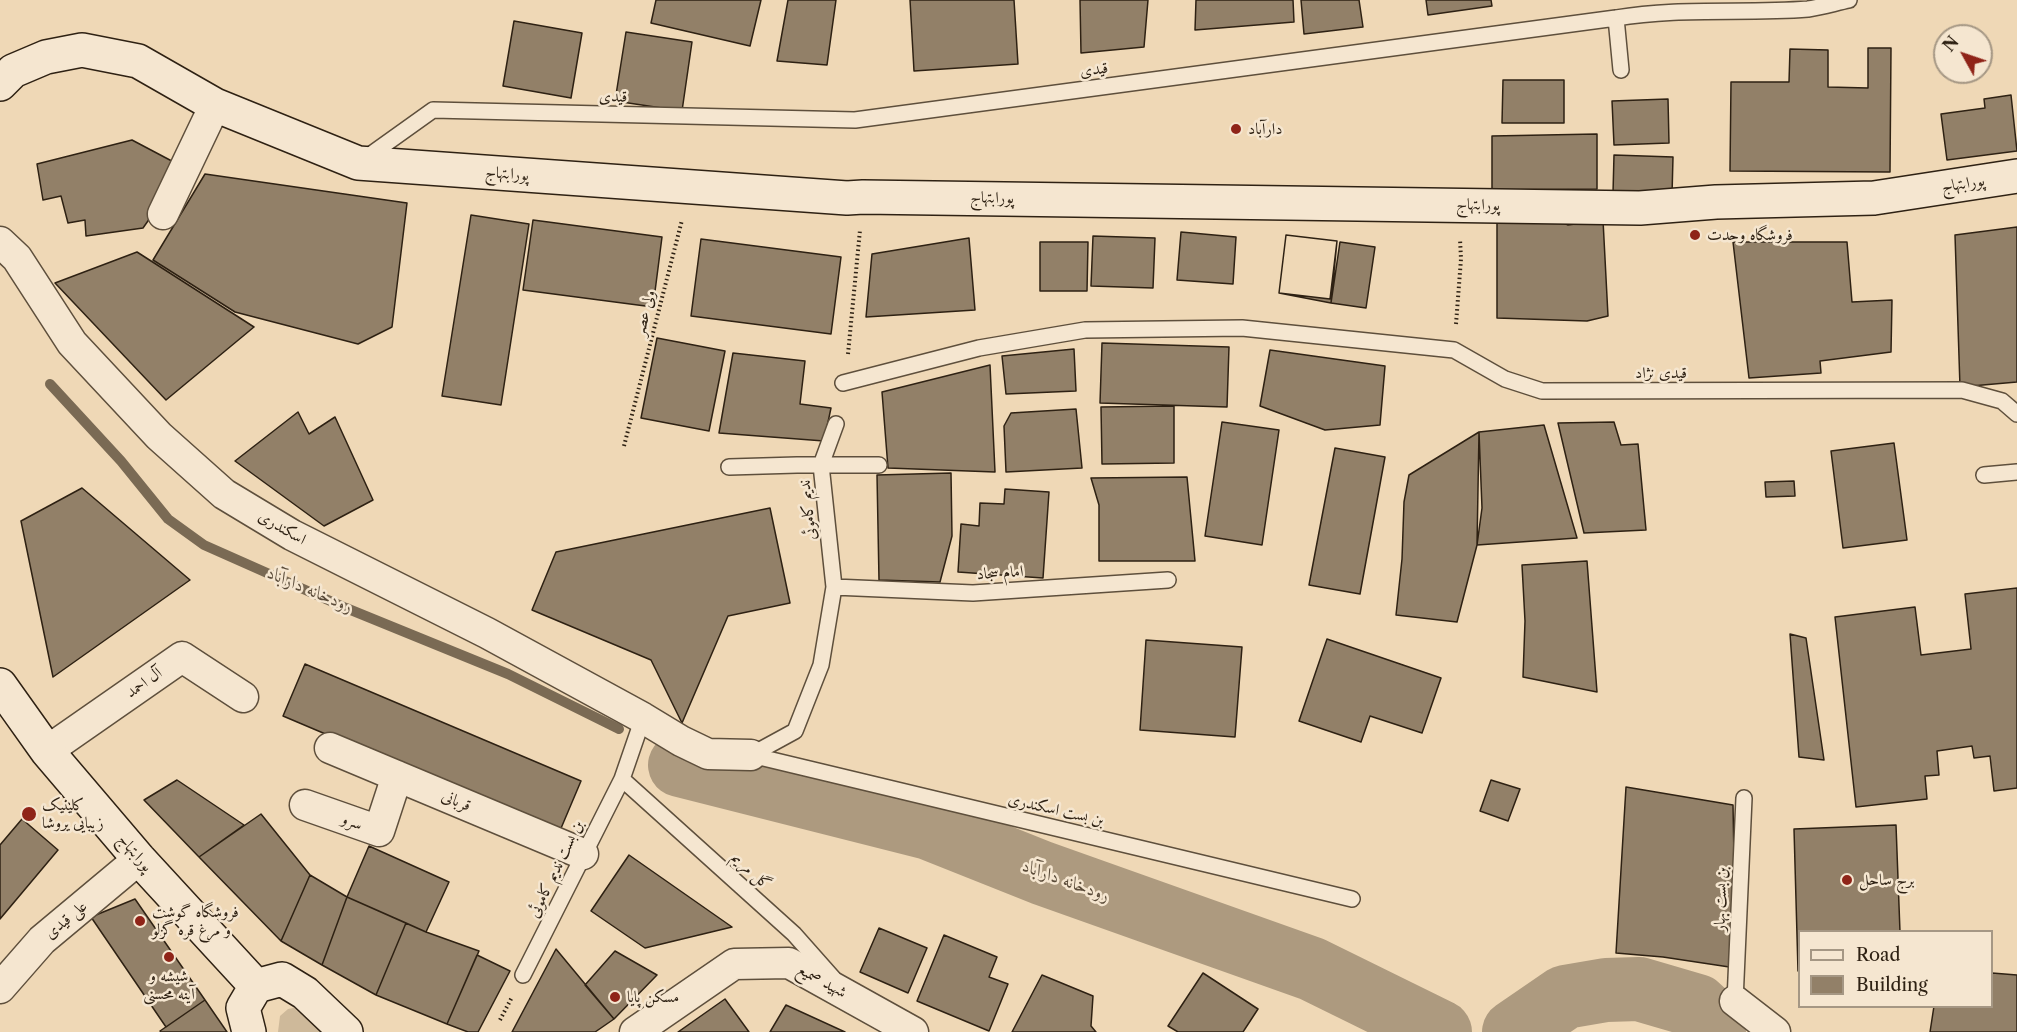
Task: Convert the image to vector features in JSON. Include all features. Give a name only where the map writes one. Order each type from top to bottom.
[{"type":"main road","name":"پورابتهاج","points":[[0,84],[13,71],[24,66],[46,57],[82,50],[138,61],[215,105],[358,164],[847,198],[1641,208],[1716,202],[1874,198],[2017,176]]},
{"type":"main road","name":"پورابتهاج","points":[[0,685],[47,752],[139,859],[256,986]]},
{"type":"main road","points":[[249,1032],[243,1008],[256,986],[282,979],[305,993],[346,1032]]},
{"type":"street","points":[[163,214],[215,105]]},
{"type":"street","name":"اسکندری","points":[[0,242],[17,258],[72,343],[159,435],[225,494],[292,536],[487,633],[681,741],[708,754],[751,755]]},
{"type":"street","name":"آل احمد","points":[[47,752],[182,657],[243,697]]},
{"type":"street","name":"قربانی","points":[[330,748],[583,854]]},
{"type":"street","name":"سرو","points":[[305,805],[379,831],[397,776]]},
{"type":"street","name":"علی قیدی","points":[[0,988],[42,940],[139,859]]},
{"type":"street","name":"شهید صمیع","points":[[635,1032],[734,964],[789,963],[913,1032]]},
{"type":"street","points":[[1735,1001],[1775,1032]]},
{"type":"lane","name":"قیدی","points":[[358,164],[433,110],[855,120],[1648,12],[1726,13],[1811,9],[1849,0]]},
{"type":"lane","points":[[1616,18],[1621,70]]},
{"type":"lane","points":[[843,383],[979,348],[1085,330],[1242,328],[1454,350]]},
{"type":"lane","name":"قیدی نژاد","points":[[1454,350],[1505,379],[1542,391],[1962,390],[2002,401],[2017,414]]},
{"type":"lane","name":"ندیم کاموئی","points":[[751,755],[795,731],[821,665],[834,587],[821,465],[836,424]]},
{"type":"lane","points":[[729,467],[879,465]]},
{"type":"lane","points":[[1984,475],[2017,472]]},
{"type":"lane","name":"امام سجاد","points":[[834,587],[973,593],[1168,580]]},
{"type":"lane","points":[[622,779],[642,718]]},
{"type":"lane","name":"بن بست اسکندری","points":[[751,755],[1352,899]]},
{"type":"lane","name":"بن بست ندیم کاموئی","points":[[523,975],[622,779]]},
{"type":"lane","name":"گل مریم","points":[[622,779],[794,934],[849,996]]},
{"type":"lane","name":"بن بست بهار","points":[[1735,1001],[1744,798]]},
{"type":"path","name":"ولی عصر","points":[[624,446],[690,187]]},
{"type":"path","points":[[843,383],[851,342],[863,197]]},
{"type":"path","points":[[1454,350],[1461,259],[1457,205]]},
{"type":"shaded area","points":[[298,1007],[327,1032],[278,1032],[280,1016],[288,1009]]},
{"type":"building","points":[[656,0],[761,0],[750,46],[651,23]]},
{"type":"building","points":[[788,0],[836,0],[827,65],[777,61]]},
{"type":"building","points":[[910,0],[1014,0],[1018,64],[914,71]]},
{"type":"building","points":[[1080,0],[1148,0],[1144,47],[1081,53]]},
{"type":"building","points":[[1196,0],[1293,0],[1294,22],[1195,30]]},
{"type":"building","points":[[1301,0],[1359,0],[1363,27],[1304,34]]},
{"type":"building","points":[[1426,0],[1491,0],[1492,6],[1428,15]]},
{"type":"building","points":[[514,21],[582,33],[571,98],[503,86]]},
{"type":"building","points":[[626,32],[692,42],[682,111],[615,101]]},
{"type":"building","points":[[1868,48],[1891,48],[1890,172],[1730,171],[1731,82],[1789,82],[1790,49],[1828,50],[1828,87],[1868,88]]},
{"type":"building","points":[[1503,80],[1564,80],[1564,123],[1502,123]]},
{"type":"building","points":[[2011,95],[2017,151],[1947,160],[1941,114],[1985,108],[1984,99]]},
{"type":"building","points":[[1668,99],[1669,143],[1614,145],[1612,101]]},
{"type":"building","points":[[1597,134],[1597,189],[1492,190],[1492,136]]},
{"type":"building","points":[[132,140],[185,168],[143,228],[86,236],[85,220],[68,223],[61,196],[43,200],[37,164]]},
{"type":"building","points":[[1614,155],[1673,157],[1672,195],[1613,193]]},
{"type":"building","points":[[205,174],[407,203],[392,327],[358,344],[235,312],[153,260]]},
{"type":"building","points":[[471,215],[529,224],[501,405],[442,396]]},
{"type":"building","points":[[533,220],[662,237],[653,307],[523,290]]},
{"type":"building","points":[[1603,220],[1608,316],[1587,321],[1497,318],[1497,222],[1560,221],[1568,225]]},
{"type":"building","points":[[2017,227],[2017,382],[1960,387],[1955,235]]},
{"type":"building","points":[[1181,232],[1236,237],[1233,284],[1177,280]]},
{"type":"building","points":[[1286,235],[1337,241],[1330,299],[1279,293]]},
{"type":"building","points":[[1286,235],[1337,241],[1331,303],[1279,293]]},
{"type":"building","points":[[1093,236],[1155,238],[1153,288],[1091,286]]},
{"type":"building","points":[[969,238],[975,310],[866,317],[872,254]]},
{"type":"building","points":[[701,239],[841,257],[831,334],[691,316]]},
{"type":"building","points":[[1040,242],[1088,242],[1087,291],[1040,291]]},
{"type":"building","points":[[1340,242],[1375,247],[1366,308],[1331,303]]},
{"type":"building","points":[[1733,242],[1847,242],[1852,302],[1892,300],[1891,352],[1820,361],[1821,373],[1749,378]]},
{"type":"building","points":[[137,252],[254,327],[166,400],[55,283]]},
{"type":"building","points":[[657,338],[725,351],[709,431],[641,418]]},
{"type":"building","points":[[1102,343],[1229,347],[1227,407],[1100,403]]},
{"type":"building","points":[[1074,349],[1076,391],[1006,394],[1002,356]]},
{"type":"building","points":[[1270,350],[1385,366],[1380,425],[1325,430],[1260,406]]},
{"type":"building","points":[[733,353],[805,361],[800,404],[831,408],[824,441],[719,433]]},
{"type":"building","points":[[990,365],[995,472],[888,468],[882,392]]},
{"type":"building","points":[[1174,406],[1174,463],[1102,464],[1101,407]]},
{"type":"building","points":[[1076,409],[1082,468],[1006,472],[1004,426],[1011,413]]},
{"type":"building","points":[[298,412],[309,434],[335,417],[373,500],[324,526],[235,461]]},
{"type":"building","points":[[1222,422],[1279,430],[1262,545],[1205,536]]},
{"type":"building","points":[[1614,422],[1621,445],[1638,444],[1646,530],[1584,533],[1558,423]]},
{"type":"building","points":[[1544,425],[1577,538],[1477,545],[1482,508],[1479,432]]},
{"type":"building","points":[[1479,432],[1477,545],[1457,622],[1396,615],[1402,559],[1404,502],[1409,475]]},
{"type":"building","points":[[1894,443],[1907,540],[1843,548],[1831,451]]},
{"type":"building","points":[[1335,448],[1385,457],[1360,594],[1309,585]]},
{"type":"building","points":[[951,473],[952,536],[940,582],[879,580],[877,475]]},
{"type":"building","points":[[1187,477],[1195,561],[1099,561],[1099,505],[1091,478]]},
{"type":"building","points":[[1794,481],[1795,496],[1766,497],[1765,482]]},
{"type":"building","points":[[82,488],[190,580],[53,677],[21,521]]},
{"type":"building","points":[[1005,489],[1049,492],[1043,578],[958,572],[961,524],[979,526],[980,503],[1004,504]]},
{"type":"building","points":[[770,508],[790,603],[728,616],[682,723],[651,660],[532,610],[556,552]]},
{"type":"building","points":[[1587,561],[1597,692],[1523,677],[1525,621],[1522,565]]},
{"type":"building","points":[[2017,588],[2017,788],[1994,791],[1990,756],[1974,758],[1972,746],[1937,751],[1939,775],[1925,776],[1927,799],[1856,807],[1835,617],[1915,607],[1921,655],[1971,649],[1965,594]]},
{"type":"building","points":[[1790,634],[1806,638],[1824,760],[1799,757]]},
{"type":"building","points":[[1327,639],[1441,678],[1422,733],[1370,716],[1361,742],[1299,721]]},
{"type":"building","points":[[1146,640],[1242,647],[1235,737],[1140,730]]},
{"type":"building","points":[[305,664],[581,781],[559,833],[283,716]]},
{"type":"building","points":[[177,780],[244,825],[199,857],[144,800]]},
{"type":"building","points":[[1491,780],[1520,789],[1508,821],[1480,811]]},
{"type":"building","points":[[1626,787],[1733,805],[1736,968],[1663,957],[1616,953]]},
{"type":"building","points":[[261,814],[310,875],[281,941],[199,857]]},
{"type":"building","points":[[22,819],[58,850],[0,919],[0,845]]},
{"type":"building","name":"برج ساحل","points":[[1896,825],[1900,930],[1798,930],[1798,971],[1794,829]]},
{"type":"building","points":[[369,846],[449,882],[426,932],[347,897]]},
{"type":"building","points":[[629,855],[732,927],[645,948],[591,911]]},
{"type":"building","points":[[310,875],[347,897],[322,965],[281,941]]},
{"type":"building","points":[[347,897],[406,923],[376,995],[322,965]]},
{"type":"building","points":[[135,899],[205,1000],[166,1027],[91,917]]},
{"type":"building","points":[[406,923],[479,951],[447,1024],[376,995]]},
{"type":"building","points":[[879,928],[927,948],[908,993],[860,972]]},
{"type":"building","points":[[944,935],[997,957],[989,977],[1008,984],[989,1031],[917,1001]]},
{"type":"building","points":[[556,949],[614,1019],[595,1032],[512,1032]]},
{"type":"building","points":[[615,951],[657,975],[614,1019],[585,985]]},
{"type":"building","points":[[477,955],[510,971],[478,1032],[468,1032],[447,1024]]},
{"type":"building","points":[[1203,973],[1258,1009],[1243,1032],[1178,1032],[1168,1026]]},
{"type":"building","points":[[1993,973],[2017,975],[2017,1032],[1930,1032],[1934,1008],[1993,1008]]},
{"type":"building","points":[[1042,975],[1093,996],[1091,1026],[1096,1032],[1012,1032]]},
{"type":"building","points":[[725,999],[749,1032],[678,1032]]},
{"type":"building","points":[[205,1000],[227,1032],[160,1031]]},
{"type":"building","points":[[786,1005],[845,1032],[770,1032]]},
{"type":"waterway","name":"رودخانه دارآباد","points":[[50,384],[121,461],[168,519],[204,545],[346,608],[508,674],[619,729]]},
{"type":"waterway","name":"رودخانه دارآباد","points":[[680,765],[929,828],[1042,873],[1312,969],[1440,1032]]},
{"type":"waterway","name":"رودخانه دارآباد","points":[[1514,1032],[1565,997],[1606,990],[1639,989],[1697,1006],[1710,1018],[1714,1032]]},
{"type":"place","name":"دارآباد","points":[[1236,129]]},
{"type":"place","name":"فروشگاه وحدت","points":[[1695,235]]},
{"type":"place","name":"کلینیک زیبایی یروشا","points":[[29,814]]},
{"type":"place","name":"برج ساحل","points":[[1847,880]]},
{"type":"place","name":"فروشگاه گوشت و مرغ قره گزلو","points":[[140,921]]},
{"type":"place","name":"شیشه و آینه محسنی","points":[[169,957]]},
{"type":"place","name":"مسکن پایا","points":[[615,997]]}]
